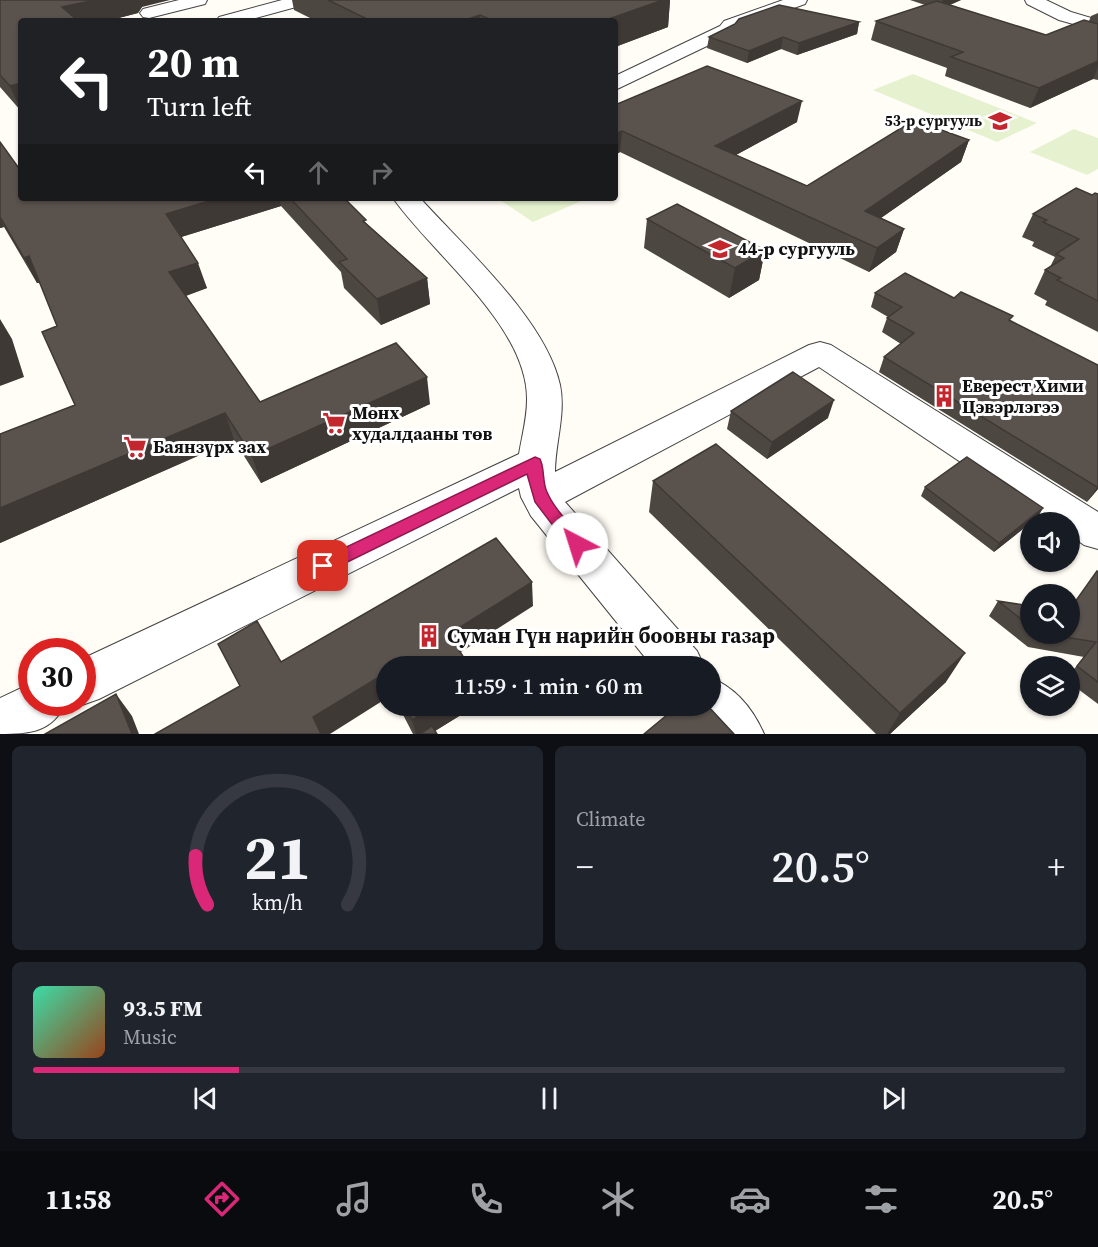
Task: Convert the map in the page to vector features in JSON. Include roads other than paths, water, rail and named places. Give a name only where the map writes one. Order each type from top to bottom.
[{"type":"street","points":[[146,13],[199,0]]},
{"type":"street","points":[[236,18],[301,0]]},
{"type":"street","points":[[618,83],[726,30],[730,25],[799,0]]},
{"type":"street","points":[[1032,0],[1065,16],[1098,26]]},
{"type":"street","points":[[409,201],[512,320],[531,351],[543,386],[544,401],[538,480],[562,527],[672,656]]},
{"type":"street","points":[[96,676],[820,353],[1098,534]]},
{"type":"street","points":[[721,712],[740,734]]},
{"type":"street","points":[[0,723],[18,714]]},
{"type":"place","name":"53-р сургууль","points":[[1000,121]]},
{"type":"place","name":"44-р сургууль","points":[[720,249]]},
{"type":"place","name":"Еверест Хими Цэвэрлэгээ","points":[[944,396]]},
{"type":"place","name":"Мөнх худалдааны төв","points":[[334,423]]},
{"type":"place","name":"Баянзүрх зах","points":[[135,447]]},
{"type":"place","name":"Суман Гүн нарийн боовны газар","points":[[429,636]]}]
